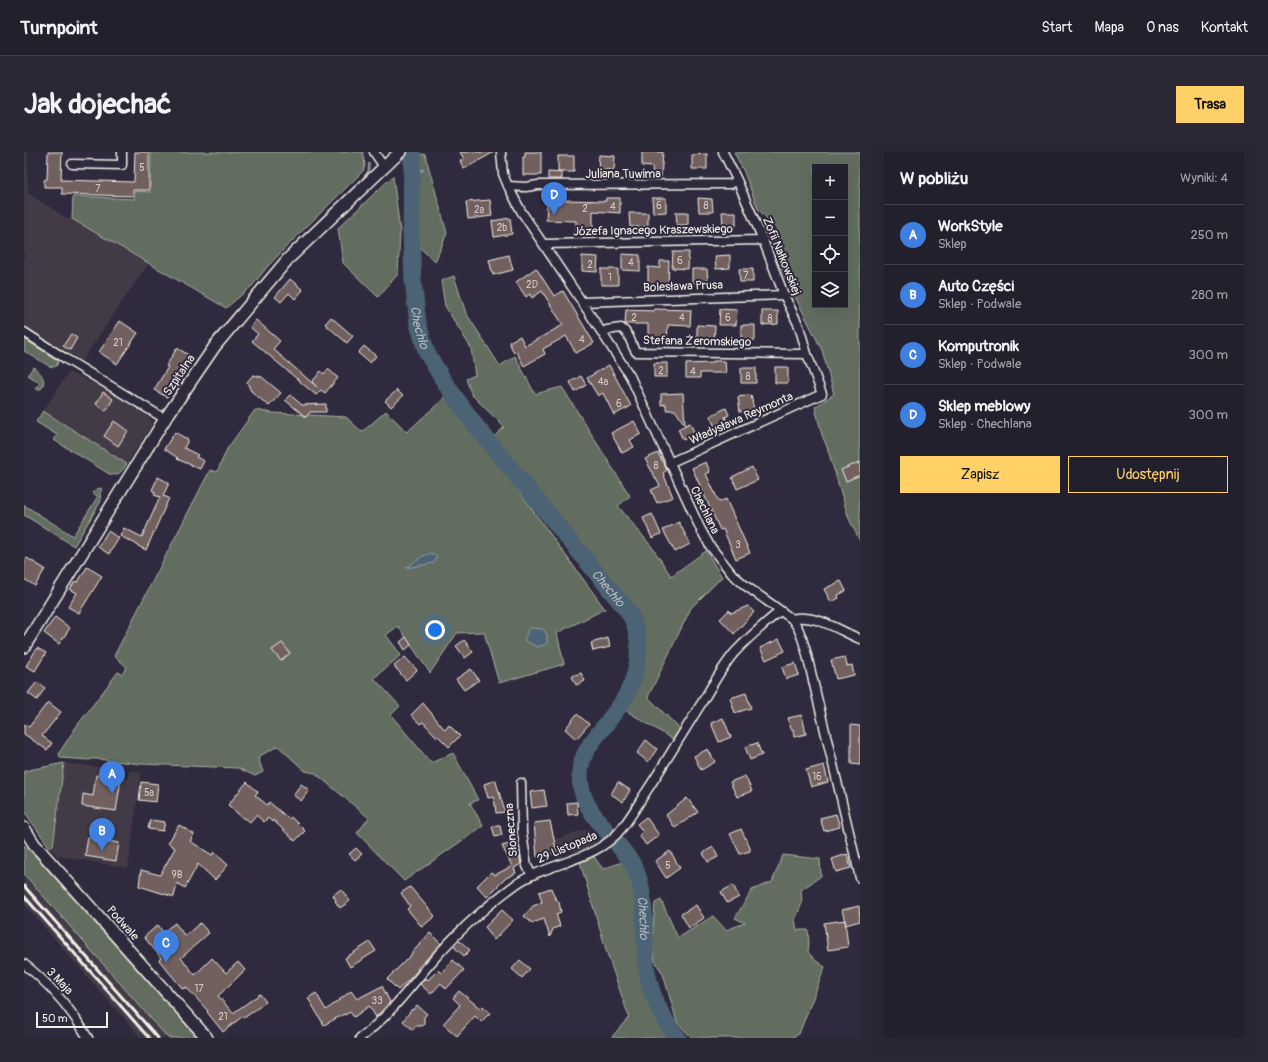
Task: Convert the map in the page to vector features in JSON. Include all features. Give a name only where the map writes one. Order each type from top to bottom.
[{"type":"street","points":[[72,164],[122,165],[122,152]]},
{"type":"street","points":[[374,152],[384,167]]},
{"type":"street","name":"Chechlana","points":[[501,152],[503,174],[521,211],[545,244],[630,376],[669,463],[710,546],[732,574],[792,619],[802,638],[860,878]]},
{"type":"street","name":"Zofii Nałkowskiej","points":[[723,152],[737,180],[763,240],[784,295],[799,326],[807,354],[822,394]]},
{"type":"street","name":"Szpitalna","points":[[24,647],[165,419],[215,346],[288,259],[398,154]]},
{"type":"street","name":"Juliana Tuwima","points":[[508,186],[731,184],[737,180]]},
{"type":"street","name":"Józefa Ignacego Kraszewskiego","points":[[545,244],[763,240]]},
{"type":"street","name":"Bolesława Prusa","points":[[582,302],[784,295]]},
{"type":"street","name":"Stefana Żeromskiego","points":[[602,333],[607,330],[621,328],[627,333],[636,352],[807,354]]},
{"type":"street","points":[[24,332],[165,419]]},
{"type":"street","name":"Władysława Reymonta","points":[[669,463],[822,394]]},
{"type":"street","name":"29 Listopada","points":[[360,1038],[371,1030],[396,1005],[430,964],[457,935],[493,902],[532,875],[595,850],[609,841],[621,829],[677,744],[721,671],[734,653],[762,625],[780,611]]},
{"type":"street","points":[[792,619],[803,618],[818,621],[860,639]]},
{"type":"street","name":"Słoneczna","points":[[521,783],[522,833],[527,866],[532,875]]},
{"type":"street","name":"Podwale","points":[[24,828],[34,844]]},
{"type":"street","name":"Podwale","points":[[24,835],[34,844],[207,1038]]},
{"type":"street","name":"3 Maja","points":[[24,964],[46,983],[63,1001],[88,1038]]},
{"type":"shaded area","points":[[24,152],[27,152],[28,193],[68,219],[72,219],[148,264],[82,361],[24,325]]},
{"type":"shaded area","points":[[69,372],[108,390],[150,417],[149,418],[152,421],[152,425],[127,464],[43,411]]},
{"type":"shaded area","points":[[64,763],[116,769],[122,777],[128,779],[129,771],[141,772],[128,868],[58,856],[50,848],[53,845]]},
{"type":"shaded area","points":[[589,828],[596,844],[578,852],[572,852],[570,849],[562,853],[563,857],[561,860],[557,853],[554,840]]},
{"type":"shaded area","points":[[24,845],[198,1038],[141,1038],[24,904]]},
{"type":"green space","points":[[151,152],[363,152],[365,165],[363,171],[287,246],[252,286],[226,308],[72,219],[73,196],[134,199],[135,191],[150,192]]},
{"type":"green space","points":[[734,152],[860,152],[860,541],[849,519],[822,435],[815,407],[834,394],[822,350],[770,247],[777,229],[758,209],[744,172]]},
{"type":"green space","points":[[425,154],[447,233],[435,262],[417,245],[416,155]]},
{"type":"green space","points":[[369,163],[369,170],[365,178],[295,245],[291,247],[361,180],[368,171]]},
{"type":"green space","points":[[393,176],[400,231],[398,274],[378,297],[343,263],[338,228]]},
{"type":"green space","points":[[454,276],[466,313],[500,366],[515,356],[535,394],[562,387],[630,496],[618,506],[652,547],[671,576],[706,551],[722,577],[691,608],[648,697],[680,729],[674,740],[625,710],[642,673],[642,643],[637,622],[629,603],[493,438],[504,427],[472,395],[466,379],[475,375],[471,348],[445,306],[441,281]]},
{"type":"green space","points":[[263,279],[264,280],[213,341],[202,357],[211,340]]},
{"type":"green space","points":[[24,339],[56,359],[58,361],[57,365],[54,367],[49,366],[24,351]]},
{"type":"green space","points":[[33,367],[42,376],[44,382],[41,389],[36,389],[40,383],[28,375]]},
{"type":"green space","points":[[447,393],[605,609],[557,633],[564,664],[499,683],[484,632],[457,633],[430,673],[398,626],[386,635],[401,655],[374,678],[400,706],[391,715],[431,763],[453,753],[478,800],[470,803],[483,826],[404,881],[357,833],[369,818],[315,773],[305,771],[278,746],[258,757],[263,772],[255,776],[238,768],[141,764],[97,759],[60,758],[59,753],[76,727],[118,672],[122,674],[127,667],[114,656],[210,470],[217,472],[227,449],[255,410],[273,413],[346,417],[362,432],[386,411],[407,432],[442,400]]},
{"type":"green space","points":[[43,411],[127,464],[122,471],[111,475],[54,440],[57,435],[36,422]]},
{"type":"green space","points":[[99,488],[102,489],[100,493],[101,501],[74,546],[24,515],[24,505],[73,536],[98,496],[92,493]]},
{"type":"green space","points":[[64,763],[53,846],[50,848],[24,811],[24,771]]},
{"type":"green space","points":[[24,845],[198,1038],[168,1038],[24,874]]},
{"type":"green space","points":[[592,854],[603,869],[625,861],[631,872],[639,900],[644,962],[650,996],[660,1019],[675,1038],[611,1038],[629,1017],[607,953],[579,859]]},
{"type":"green space","points":[[783,855],[820,859],[821,876],[801,890],[802,903],[795,920],[797,930],[808,930],[808,952],[815,960],[825,967],[799,1034],[791,1038],[692,1038],[677,1022],[663,974],[655,961],[652,944],[655,903],[661,900],[678,938],[713,916],[726,930],[745,923],[735,918],[752,890],[772,882]]},
{"type":"water","points":[[431,553],[437,557],[434,563],[406,568],[423,556]]},
{"type":"water","points":[[531,628],[543,629],[547,635],[547,644],[537,647],[524,640],[528,630]]},
{"type":"building","points":[[48,152],[62,152],[61,180],[134,182],[135,152],[149,152],[149,190],[133,190],[133,196],[62,194],[62,187],[44,187],[44,180],[47,179]]},
{"type":"building","points":[[460,152],[494,152],[464,169],[460,161],[464,159]]},
{"type":"building","points":[[525,152],[541,152],[541,175],[523,175],[523,157],[525,157]]},
{"type":"building","points":[[642,152],[663,152],[661,177],[653,177],[652,167],[642,166]]},
{"type":"building","points":[[707,154],[707,169],[692,169],[692,155]]},
{"type":"building","points":[[599,155],[615,156],[614,170],[598,170]]},
{"type":"building","points":[[558,156],[574,156],[574,172],[558,172]]},
{"type":"building","points":[[548,172],[562,173],[562,179],[548,179]]},
{"type":"building","points":[[548,190],[561,190],[561,195],[565,195],[565,200],[606,201],[606,198],[620,198],[620,213],[593,211],[593,231],[576,231],[576,221],[546,220]]},
{"type":"building","points":[[652,198],[666,198],[666,212],[653,213]]},
{"type":"building","points":[[698,198],[712,199],[713,212],[699,212]]},
{"type":"building","points":[[490,200],[492,216],[468,219],[466,202]]},
{"type":"building","points":[[676,212],[688,212],[688,225],[677,225]]},
{"type":"building","points":[[722,212],[736,212],[736,226],[723,226]]},
{"type":"building","points":[[629,213],[648,213],[648,227],[630,227]]},
{"type":"building","points":[[510,218],[512,234],[494,237],[492,221]]},
{"type":"building","points":[[673,252],[689,252],[688,269],[672,268]]},
{"type":"building","points":[[622,254],[640,255],[640,271],[622,270]]},
{"type":"building","points":[[509,255],[513,270],[493,275],[489,260]]},
{"type":"building","points":[[730,255],[730,268],[716,269],[715,256]]},
{"type":"building","points":[[582,256],[598,257],[597,272],[582,271]]},
{"type":"building","points":[[660,261],[669,261],[668,287],[648,286],[648,267],[660,268]]},
{"type":"building","points":[[536,268],[554,296],[563,291],[594,343],[576,353],[566,336],[543,349],[545,354],[524,366],[516,351],[514,353],[509,342],[520,336],[525,346],[563,325],[542,291],[532,298],[530,294],[526,297],[516,282]]},
{"type":"building","points":[[601,269],[618,269],[618,285],[601,285]]},
{"type":"building","points":[[692,269],[707,269],[708,283],[692,283]]},
{"type":"building","points":[[739,269],[753,269],[753,282],[740,282]]},
{"type":"building","points":[[290,279],[303,290],[295,299],[289,293],[281,302],[275,297]]},
{"type":"building","points":[[654,309],[691,310],[690,326],[668,325],[667,342],[648,341],[648,324],[625,324],[626,310],[654,311]]},
{"type":"building","points":[[720,309],[737,310],[736,325],[719,325]]},
{"type":"building","points":[[762,311],[778,311],[778,324],[762,325]]},
{"type":"building","points":[[331,317],[353,336],[347,343],[325,324]]},
{"type":"building","points":[[256,320],[280,341],[273,349],[317,387],[312,382],[321,371],[324,374],[328,369],[338,378],[325,393],[321,390],[316,395],[252,341],[258,334],[250,327]]},
{"type":"building","points":[[120,321],[138,333],[117,364],[99,352]]},
{"type":"building","points":[[697,325],[715,326],[714,342],[697,341]]},
{"type":"building","points":[[741,325],[755,325],[755,340],[741,340]]},
{"type":"building","points":[[71,334],[77,338],[70,350],[63,346]]},
{"type":"building","points":[[364,346],[376,356],[370,363],[358,353]]},
{"type":"building","points":[[177,348],[192,357],[167,397],[154,390],[168,367],[166,366]]},
{"type":"building","points":[[713,361],[725,361],[726,373],[700,373],[700,378],[686,378],[686,364],[713,363]]},
{"type":"building","points":[[654,363],[667,363],[667,377],[654,377]]},
{"type":"building","points":[[609,365],[631,406],[614,415],[603,393],[598,396],[587,378]]},
{"type":"building","points":[[775,367],[788,367],[788,383],[775,383]]},
{"type":"building","points":[[741,368],[756,368],[756,383],[741,383]]},
{"type":"building","points":[[253,375],[262,377],[281,393],[269,406],[251,391],[247,382]]},
{"type":"building","points":[[581,376],[586,385],[575,392],[570,382]]},
{"type":"building","points":[[397,390],[403,396],[391,407],[385,401]]},
{"type":"building","points":[[103,392],[113,399],[106,411],[96,404]]},
{"type":"building","points":[[683,393],[685,425],[675,410],[666,410],[666,404],[661,405],[661,394]]},
{"type":"building","points":[[290,395],[302,405],[326,404],[326,412],[310,412],[306,417],[285,400]]},
{"type":"building","points":[[751,395],[754,410],[740,412],[738,397]]},
{"type":"building","points":[[726,408],[729,415],[725,417],[728,423],[716,429],[710,416]]},
{"type":"building","points":[[114,421],[128,431],[118,446],[104,436]]},
{"type":"building","points":[[634,421],[641,434],[630,440],[634,447],[622,453],[611,433]]},
{"type":"building","points":[[690,423],[695,434],[683,440],[678,429]]},
{"type":"building","points":[[175,432],[188,440],[184,448],[198,455],[196,457],[204,461],[200,469],[177,459],[178,458],[164,449]]},
{"type":"building","points":[[658,453],[667,470],[663,473],[673,497],[657,503],[651,490],[660,486],[645,459]]},
{"type":"building","points":[[706,462],[710,472],[706,474],[719,502],[726,499],[750,553],[736,559],[723,529],[720,530],[692,468]]},
{"type":"building","points":[[860,462],[860,475],[846,481],[841,470]]},
{"type":"building","points":[[752,467],[758,480],[737,489],[732,477]]},
{"type":"building","points":[[158,477],[169,483],[163,496],[169,498],[146,550],[120,536],[124,528],[142,537],[160,497],[154,495],[155,492],[152,490]]},
{"type":"building","points":[[652,514],[661,534],[652,538],[643,518]]},
{"type":"building","points":[[679,522],[690,544],[675,552],[663,530]]},
{"type":"building","points":[[108,531],[119,538],[109,554],[98,547]]},
{"type":"building","points":[[27,558],[45,569],[35,586],[24,579],[24,563]]},
{"type":"building","points":[[87,567],[102,576],[79,613],[68,607],[77,593],[70,589],[75,581],[78,582]]},
{"type":"building","points":[[841,581],[846,591],[838,595],[839,598],[831,602],[824,589]]},
{"type":"building","points":[[748,606],[754,612],[734,634],[720,619],[729,610],[731,613]]},
{"type":"building","points":[[55,617],[70,628],[59,644],[44,633]]},
{"type":"building","points":[[406,637],[411,645],[405,650],[400,642]]},
{"type":"building","points":[[608,638],[610,647],[593,651],[591,643]]},
{"type":"building","points":[[779,639],[785,651],[766,660],[760,648]]},
{"type":"building","points":[[464,640],[473,652],[465,658],[456,646]]},
{"type":"building","points":[[282,643],[290,653],[281,661],[272,650]]},
{"type":"building","points":[[37,648],[46,653],[35,671],[26,666]]},
{"type":"building","points":[[405,657],[417,670],[406,680],[394,666]]},
{"type":"building","points":[[845,657],[847,666],[852,665],[854,675],[836,679],[831,660]]},
{"type":"building","points":[[795,663],[799,675],[786,679],[782,667]]},
{"type":"building","points":[[471,669],[479,680],[464,690],[456,679]]},
{"type":"building","points":[[581,673],[585,681],[576,685],[572,676]]},
{"type":"building","points":[[37,682],[45,688],[37,700],[28,693]]},
{"type":"building","points":[[746,693],[751,708],[735,713],[730,698]]},
{"type":"building","points":[[48,702],[61,712],[42,736],[52,743],[47,750],[24,734],[24,724],[29,727]]},
{"type":"building","points":[[423,703],[445,730],[449,725],[460,736],[449,747],[423,722],[420,724],[411,715]]},
{"type":"building","points":[[577,714],[589,724],[576,739],[565,729]]},
{"type":"building","points":[[802,715],[806,734],[794,737],[793,729],[791,729],[788,718]]},
{"type":"building","points":[[723,718],[731,737],[719,742],[711,723]]},
{"type":"building","points":[[851,725],[860,726],[860,765],[851,764]]},
{"type":"building","points":[[646,740],[657,749],[648,762],[637,753]]},
{"type":"building","points":[[757,743],[762,755],[750,760],[745,747]]},
{"type":"building","points":[[708,749],[715,762],[701,770],[694,756]]},
{"type":"building","points":[[824,765],[828,782],[811,787],[806,770]]},
{"type":"building","points":[[96,775],[121,779],[116,811],[82,806],[83,794],[93,796]]},
{"type":"building","points":[[745,776],[752,791],[737,797],[730,782]]},
{"type":"building","points":[[496,780],[505,812],[496,813],[494,797],[488,798],[484,784]]},
{"type":"building","points":[[141,782],[158,784],[156,802],[139,800]]},
{"type":"building","points":[[247,782],[258,792],[255,795],[267,805],[269,802],[289,819],[291,817],[305,831],[295,841],[273,820],[272,822],[268,818],[264,822],[256,815],[250,822],[245,818],[244,819],[228,805]]},
{"type":"building","points":[[618,782],[630,790],[623,802],[611,794]]},
{"type":"building","points":[[301,784],[309,790],[301,801],[293,795]]},
{"type":"building","points":[[544,790],[547,806],[532,808],[530,792]]},
{"type":"building","points":[[687,798],[698,812],[675,828],[666,815]]},
{"type":"building","points":[[577,802],[578,814],[568,815],[567,803]]},
{"type":"building","points":[[836,814],[840,827],[824,831],[820,818]]},
{"type":"building","points":[[646,817],[659,835],[646,845],[639,835],[643,832],[637,824]]},
{"type":"building","points":[[150,820],[165,822],[163,831],[148,829]]},
{"type":"building","points":[[550,821],[557,853],[537,857],[534,823]]},
{"type":"building","points":[[179,825],[194,834],[190,841],[212,855],[214,852],[228,865],[215,880],[198,864],[185,888],[177,883],[174,897],[139,886],[141,870],[160,875],[175,848],[168,843]]},
{"type":"building","points":[[492,826],[500,826],[502,835],[495,837]]},
{"type":"building","points":[[741,829],[750,851],[740,854],[730,834]]},
{"type":"building","points":[[88,837],[119,843],[116,861],[85,856]]},
{"type":"building","points":[[517,842],[521,864],[514,868],[516,873],[506,878],[487,897],[477,886],[491,872],[495,875],[512,866],[502,846]]},
{"type":"building","points":[[713,847],[718,857],[708,862],[703,853]]},
{"type":"building","points":[[356,848],[362,854],[355,860],[349,854]]},
{"type":"building","points":[[670,851],[680,868],[666,878],[655,861]]},
{"type":"building","points":[[847,854],[851,868],[836,872],[832,859]]},
{"type":"building","points":[[733,885],[739,897],[727,903],[721,892]]},
{"type":"building","points":[[410,887],[435,916],[422,927],[407,909],[410,906],[401,893]]},
{"type":"building","points":[[551,888],[555,898],[559,902],[561,912],[556,914],[560,926],[553,929],[550,937],[544,919],[532,923],[524,916],[533,906],[542,902],[539,892]]},
{"type":"building","points":[[341,889],[350,901],[340,908],[333,895]]},
{"type":"building","points":[[696,905],[704,918],[689,928],[681,914]]},
{"type":"building","points":[[859,906],[860,921],[846,925],[842,910]]},
{"type":"building","points":[[502,910],[513,920],[494,940],[485,927]]},
{"type":"building","points":[[845,920],[848,947],[828,950],[824,923]]},
{"type":"building","points":[[175,923],[185,936],[200,923],[209,933],[181,958],[195,975],[212,958],[226,973],[238,962],[245,970],[218,996],[233,1013],[260,994],[266,1002],[244,1018],[243,1016],[223,1032],[207,1012],[208,1011],[186,987],[183,989],[167,970],[159,960],[161,958],[144,937],[158,925],[163,932]]},
{"type":"building","points":[[430,933],[441,944],[417,969],[418,970],[412,977],[398,990],[387,979]]},
{"type":"building","points":[[460,941],[470,950],[464,956],[454,947]]},
{"type":"building","points":[[370,942],[376,951],[350,967],[345,958]]},
{"type":"building","points":[[453,960],[464,970],[446,989],[441,983],[431,994],[420,984],[426,978],[428,980],[438,970],[441,973]]},
{"type":"building","points":[[520,960],[530,969],[522,978],[512,969]]},
{"type":"building","points":[[382,986],[390,1002],[376,1017],[369,1006],[354,1017],[350,1012],[324,1025],[308,998],[316,993],[326,1010],[351,991],[357,999]]},
{"type":"building","points":[[459,991],[481,1009],[483,1006],[490,1013],[481,1022],[475,1016],[457,1036],[443,1024],[460,1005],[453,998]]},
{"type":"building","points":[[417,1005],[427,1014],[424,1017],[424,1023],[422,1026],[415,1026],[413,1030],[403,1021]]},
{"type":"waterway","name":"Chechło","points":[[412,152],[411,233],[413,280],[418,324],[427,353],[445,383],[475,425],[627,610],[634,623],[637,633],[638,654],[637,665],[631,685],[621,704],[587,750],[582,760],[580,779],[582,792],[587,804],[601,825],[619,845],[635,868],[642,892],[646,964],[650,984],[661,1013],[678,1038]]},
{"type":"waterway","points":[[411,174],[422,170]]},
{"type":"waterway","name":"Chechło","points":[[614,851],[622,849]]},
{"type":"railway","points":[[24,886],[158,1038]]},
{"type":"railway","points":[[24,896],[149,1038]]},
{"type":"place","name":"Sklep meblowy","points":[[554,215]]},
{"type":"place","name":"WorkStyle","points":[[112,794]]},
{"type":"place","name":"Auto Części","points":[[102,851]]},
{"type":"place","name":"Komputronik","points":[[166,963]]}]
